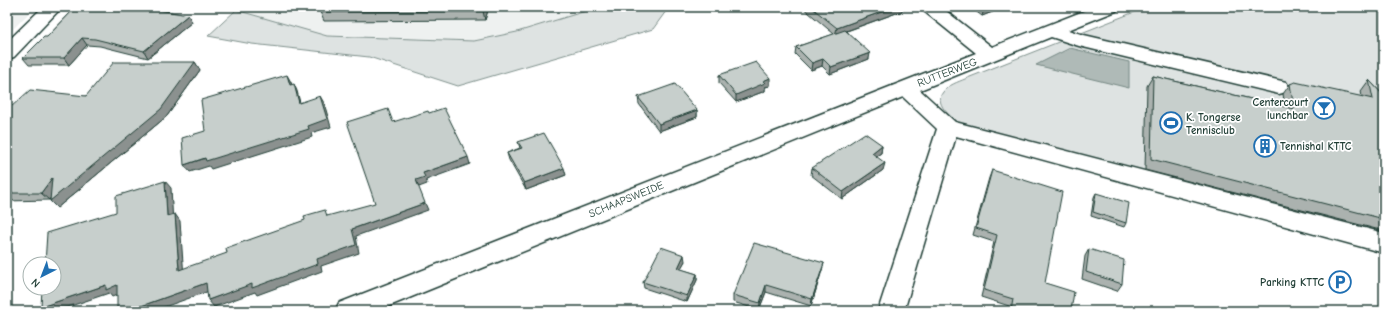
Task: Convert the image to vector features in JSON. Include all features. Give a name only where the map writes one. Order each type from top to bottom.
[{"type":"street","points":[[7,54],[53,7]]},
{"type":"street","points":[[930,7],[990,55]]},
{"type":"street","name":"RUTTERWEG","points":[[948,127],[905,88],[1110,7]]},
{"type":"street","points":[[1051,31],[1079,40],[1279,86]]},
{"type":"street","name":"SCHAAPSWEIDE","points":[[348,311],[905,88]]},
{"type":"street","points":[[891,311],[948,127],[1384,243]]},
{"type":"shaded area","points":[[7,7],[35,7],[7,35]]},
{"type":"shaded area","points":[[239,7],[599,7],[517,32],[474,41],[327,36],[236,10]]},
{"type":"shaded area","points":[[599,7],[669,7],[653,29],[458,86],[369,57],[252,44],[208,36],[236,10],[327,36],[474,41],[517,32]]},
{"type":"shaded area","name":"K. Tongerse Tennisclub","points":[[1147,7],[1384,7],[1384,239],[965,128],[951,117],[943,107],[940,97],[948,87],[953,84]]},
{"type":"shaded area","points":[[1070,48],[1129,62],[1129,88],[1036,65]]},
{"type":"building","points":[[76,7],[148,7],[147,8],[188,15],[144,51],[95,39],[82,38],[64,58],[23,58],[44,37],[47,37]]},
{"type":"building","points":[[322,7],[484,7],[483,11],[320,12]]},
{"type":"building","points":[[811,7],[895,7],[837,28]]},
{"type":"building","points":[[845,30],[870,53],[831,67],[823,59],[812,63],[796,47]]},
{"type":"building","points":[[114,62],[195,62],[161,109],[50,201],[52,178],[41,193],[7,193],[7,107],[11,107],[30,90],[86,96]]},
{"type":"building","points":[[756,62],[770,78],[763,81],[765,83],[736,95],[719,75]]},
{"type":"building","points":[[287,75],[290,85],[294,84],[299,103],[320,96],[327,119],[308,126],[309,129],[206,161],[205,158],[184,165],[182,138],[205,131],[201,100]]},
{"type":"building","name":"Tennishal KTTC","points":[[1153,76],[1294,109],[1290,84],[1295,82],[1373,99],[1369,80],[1384,96],[1384,219],[1151,159]]},
{"type":"building","points":[[675,84],[697,110],[659,124],[638,97]]},
{"type":"building","points":[[444,108],[468,157],[423,173],[425,177],[416,180],[425,203],[352,229],[356,245],[317,259],[318,264],[252,288],[252,284],[208,300],[206,283],[127,311],[117,311],[117,285],[106,290],[106,285],[41,307],[42,296],[62,296],[62,256],[46,256],[47,233],[116,212],[116,196],[165,181],[167,216],[175,214],[179,270],[227,253],[226,248],[305,220],[304,216],[325,210],[327,216],[375,203],[347,122],[388,109],[393,122],[428,111],[429,113]]},
{"type":"building","points":[[544,133],[564,168],[524,183],[507,153],[522,148],[518,142]]},
{"type":"building","points":[[865,133],[882,145],[872,153],[885,163],[843,192],[812,168]]},
{"type":"building","points":[[992,170],[1062,192],[1045,283],[1074,292],[1071,311],[1011,311],[1013,299],[984,290],[997,235],[976,228]]},
{"type":"building","points":[[1096,193],[1129,203],[1126,223],[1093,212]]},
{"type":"building","points":[[754,243],[824,263],[812,299],[766,285],[760,303],[733,295]]},
{"type":"building","points":[[661,247],[684,255],[678,268],[697,274],[687,296],[643,282]]},
{"type":"building","points":[[1089,249],[1124,260],[1122,284],[1086,272]]},
{"type":"place","name":"Centercourt lunchbar","points":[[1324,108]]},
{"type":"place","name":"K. Tongerse Tennisclub","points":[[1171,123]]},
{"type":"place","name":"Tennishal KTTC","points":[[1265,146]]},
{"type":"place","name":"Parking KTTC","points":[[1340,282]]}]
